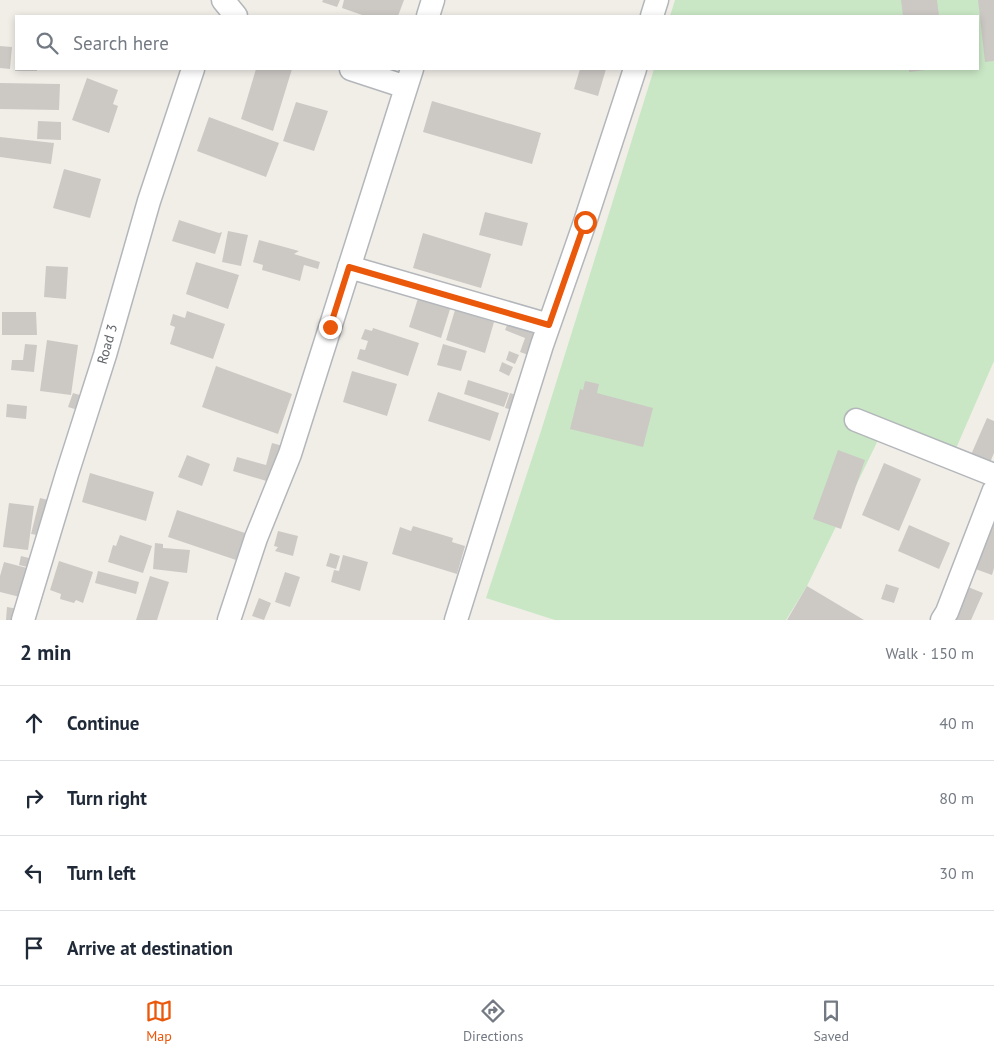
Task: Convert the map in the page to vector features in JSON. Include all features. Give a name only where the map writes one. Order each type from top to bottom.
[{"type":"street","points":[[212,15],[218,0]]},
{"type":"street","points":[[223,0],[235,15]]},
{"type":"street","points":[[428,15],[433,0]]},
{"type":"street","points":[[652,15],[657,0]]},
{"type":"street","name":"Road 3","points":[[23,620],[105,355],[149,201],[193,70]]},
{"type":"street","points":[[229,620],[256,538],[290,454],[409,78],[357,70]]},
{"type":"street","points":[[456,620],[549,325],[635,70]]},
{"type":"street","points":[[349,267],[549,325]]},
{"type":"street","points":[[856,420],[994,475]]},
{"type":"street","points":[[942,620],[947,612],[994,490]]},
{"type":"green space","points":[[675,0],[994,0],[994,361],[954,453],[882,432],[807,586],[786,620],[555,620],[486,598],[541,431],[654,70],[979,70],[979,15],[670,15]]},
{"type":"building","points":[[323,0],[340,0],[337,7],[322,2]]},
{"type":"building","points":[[344,0],[404,0],[398,15],[362,15],[342,8]]},
{"type":"building","points":[[901,0],[937,0],[939,15],[903,15]]},
{"type":"building","points":[[978,0],[994,0],[994,61],[985,62]]},
{"type":"building","points":[[0,46],[12,47],[10,69],[0,68]]},
{"type":"building","points":[[15,70],[37,70],[37,71]]},
{"type":"building","points":[[256,70],[292,70],[273,131],[241,119]]},
{"type":"building","points":[[580,70],[606,70],[598,96],[574,89]]},
{"type":"building","points":[[909,70],[925,70],[909,72]]},
{"type":"building","points":[[87,78],[118,90],[113,104],[118,106],[109,133],[72,120]]},
{"type":"building","points":[[0,83],[60,84],[59,110],[0,109]]},
{"type":"building","points":[[432,101],[541,133],[532,164],[423,132]]},
{"type":"building","points":[[296,102],[328,111],[314,151],[283,141]]},
{"type":"building","points":[[209,117],[279,143],[266,177],[197,151]]},
{"type":"building","points":[[38,121],[61,122],[61,140],[37,139]]},
{"type":"building","points":[[0,137],[54,143],[51,164],[0,157]]},
{"type":"building","points":[[64,169],[101,179],[90,218],[53,208]]},
{"type":"building","points":[[485,212],[528,223],[522,246],[479,235]]},
{"type":"building","points":[[179,220],[219,233],[222,232],[215,254],[172,241]]},
{"type":"building","points":[[228,231],[248,235],[241,266],[222,262]]},
{"type":"building","points":[[423,233],[491,254],[481,288],[413,268]]},
{"type":"building","points":[[259,240],[299,251],[294,254],[320,262],[318,269],[304,265],[300,281],[262,270],[263,265],[253,262]]},
{"type":"building","points":[[196,262],[239,275],[228,309],[186,294]]},
{"type":"building","points":[[46,266],[68,267],[66,299],[44,297]]},
{"type":"building","points":[[419,295],[451,306],[441,338],[409,327]]},
{"type":"building","points":[[455,310],[494,322],[485,353],[446,340]]},
{"type":"building","points":[[187,311],[225,324],[213,359],[170,344],[175,327],[170,325],[173,314],[185,318]]},
{"type":"building","points":[[2,312],[36,312],[37,335],[2,335]]},
{"type":"building","points":[[510,318],[541,330],[531,356],[520,352],[525,338],[505,330]]},
{"type":"building","points":[[373,328],[419,343],[408,376],[357,359],[360,349],[365,350],[368,341],[361,339],[365,329],[372,331]]},
{"type":"building","points":[[47,340],[78,345],[71,395],[40,391]]},
{"type":"building","points":[[25,344],[37,345],[34,372],[11,370],[12,360],[23,360]]},
{"type":"building","points":[[443,344],[467,351],[461,371],[437,365]]},
{"type":"building","points":[[509,351],[519,355],[515,364],[506,360]]},
{"type":"building","points":[[502,362],[513,367],[509,376],[499,371]]},
{"type":"building","points":[[216,366],[292,394],[278,434],[202,407]]},
{"type":"building","points":[[352,371],[397,384],[387,416],[343,402]]},
{"type":"building","points":[[468,380],[509,393],[504,407],[464,394]]},
{"type":"building","points":[[585,381],[599,384],[597,393],[653,408],[643,447],[570,429],[580,389],[583,390]]},
{"type":"building","points":[[438,392],[499,413],[490,441],[428,421]]},
{"type":"building","points":[[73,393],[83,396],[78,410],[68,407]]},
{"type":"building","points":[[510,393],[522,397],[518,411],[505,408]]},
{"type":"building","points":[[7,404],[27,406],[26,419],[6,417]]},
{"type":"building","points":[[987,418],[994,421],[994,453],[989,465],[970,457]]},
{"type":"building","points":[[272,443],[283,446],[273,483],[233,471],[237,457],[266,465]]},
{"type":"building","points":[[838,450],[865,460],[841,529],[813,519]]},
{"type":"building","points":[[187,455],[210,464],[202,486],[178,477]]},
{"type":"building","points":[[884,463],[921,479],[899,531],[862,515]]},
{"type":"building","points":[[90,473],[154,492],[146,521],[82,502]]},
{"type":"building","points":[[40,498],[52,501],[44,536],[31,534]]},
{"type":"building","points":[[9,503],[34,506],[28,550],[3,547]]},
{"type":"building","points":[[994,507],[994,568],[992,575],[970,567]]},
{"type":"building","points":[[177,510],[245,533],[236,560],[168,537]]},
{"type":"building","points":[[909,525],[950,543],[939,569],[898,551]]},
{"type":"building","points":[[413,526],[453,538],[452,542],[465,546],[457,574],[392,554],[400,527],[411,531]]},
{"type":"building","points":[[278,531],[298,536],[293,556],[275,551],[278,547],[274,546]]},
{"type":"building","points":[[120,535],[152,546],[143,573],[108,562],[113,545],[116,546]]},
{"type":"building","points":[[155,543],[163,544],[163,548],[190,550],[187,573],[153,569]]},
{"type":"building","points":[[330,553],[340,556],[336,569],[326,566]]},
{"type":"building","points":[[343,555],[368,562],[360,591],[331,582],[334,570],[339,571]]},
{"type":"building","points":[[21,556],[33,559],[31,568],[19,565]]},
{"type":"building","points":[[59,561],[93,572],[83,603],[76,600],[74,603],[60,599],[61,594],[50,590]]},
{"type":"building","points":[[4,562],[27,568],[20,597],[0,592],[0,576]]},
{"type":"building","points":[[98,571],[139,582],[136,594],[95,583]]},
{"type":"building","points":[[285,572],[300,577],[290,607],[275,602]]},
{"type":"building","points":[[150,576],[169,582],[157,620],[136,620]]},
{"type":"building","points":[[886,584],[899,588],[894,603],[881,599]]},
{"type":"building","points":[[963,585],[983,593],[971,620],[948,620]]},
{"type":"building","points":[[807,586],[864,620],[787,620]]},
{"type":"building","points":[[259,598],[271,603],[264,620],[252,616]]},
{"type":"building","points":[[7,607],[18,609],[17,620],[6,620]]},
{"type":"route","points":[[330,327],[349,267],[549,325],[585,222]]}]
